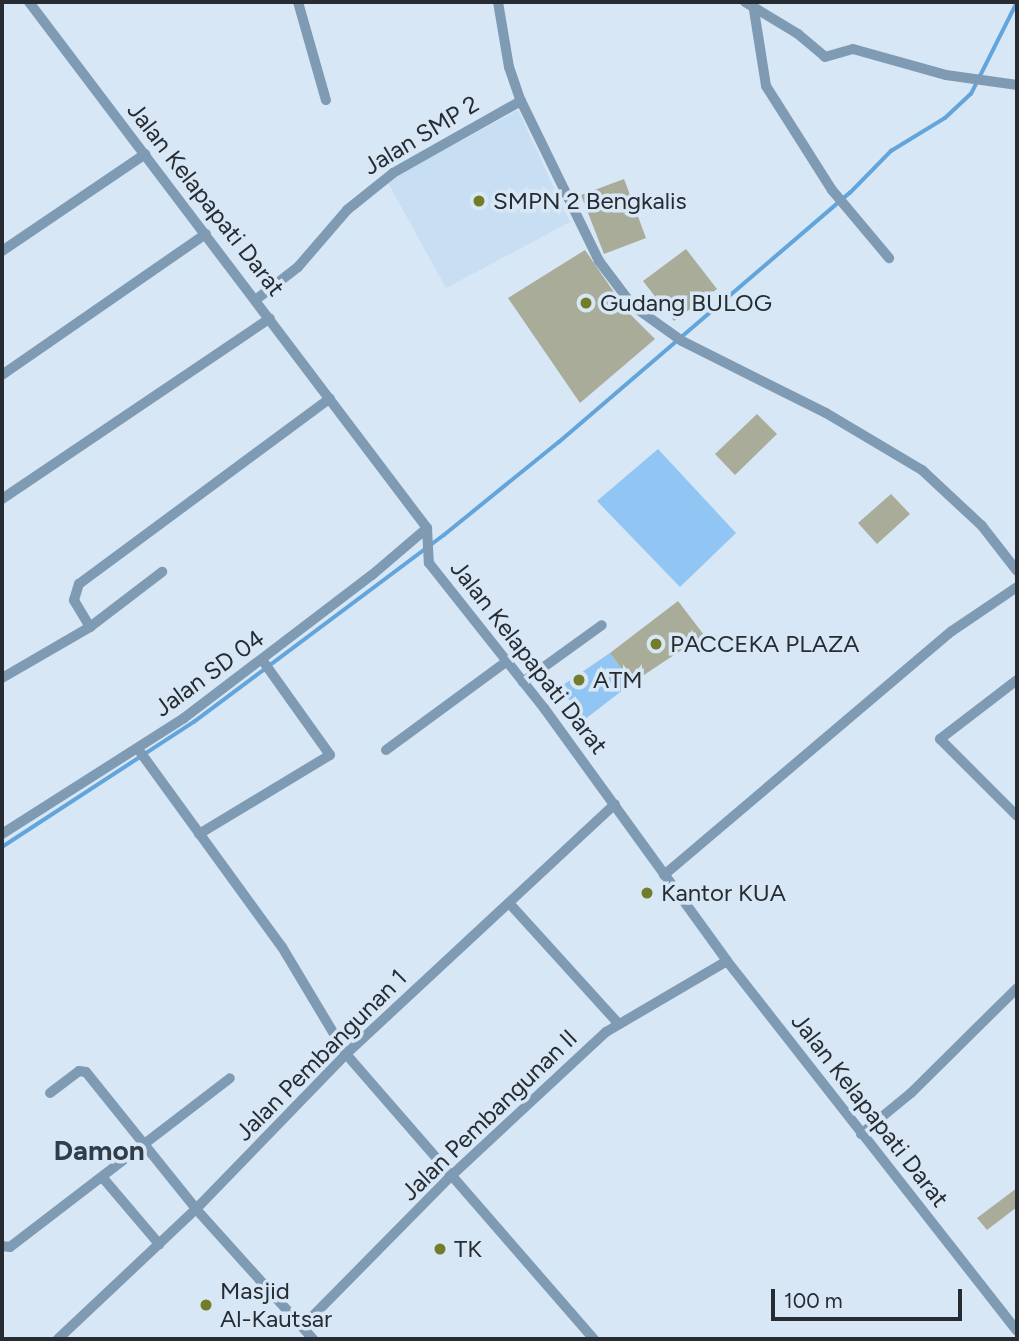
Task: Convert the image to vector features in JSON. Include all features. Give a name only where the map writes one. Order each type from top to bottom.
[{"type":"street","name":"Jalan Kelapapati Darat","points":[[29,2],[258,298],[270,318],[427,528],[429,563],[615,803],[727,961],[1017,1331]]},
{"type":"street","points":[[298,2],[326,100]]},
{"type":"street","points":[[498,2],[509,66],[521,102],[605,269],[633,306],[682,341],[826,413],[922,470],[982,526],[1017,571]]},
{"type":"street","points":[[749,6],[799,33],[825,57],[853,49],[960,76],[1017,85]]},
{"type":"street","points":[[749,6],[762,79],[832,190],[889,258]]},
{"type":"street","name":"Jalan SMP 2","points":[[258,298],[298,267],[347,210],[393,173],[521,102]]},
{"type":"street","points":[[2,251],[145,154]]},
{"type":"street","points":[[2,375],[206,234]]},
{"type":"street","points":[[2,499],[270,318]]},
{"type":"street","points":[[90,626],[75,600],[79,584],[330,398]]},
{"type":"street","name":"Jalan SD 04","points":[[2,834],[142,754],[265,665],[427,528]]},
{"type":"street","points":[[2,678],[90,626],[162,572]]},
{"type":"street","points":[[664,874],[952,631],[1017,587]]},
{"type":"street","points":[[523,682],[602,625]]},
{"type":"street","points":[[386,750],[507,661]]},
{"type":"street","points":[[200,834],[330,755],[265,665]]},
{"type":"street","points":[[1017,680],[940,739],[1017,816]]},
{"type":"street","points":[[142,754],[282,947],[346,1054],[594,1339]]},
{"type":"street","name":"Jalan Pembangunan 1","points":[[58,1339],[195,1209],[346,1054],[510,904],[615,803]]},
{"type":"street","points":[[510,904],[619,1024]]},
{"type":"street","name":"Jalan Pembangunan II","points":[[302,1327],[451,1176],[619,1024],[727,961]]},
{"type":"street","points":[[861,1134],[911,1093],[1017,988]]},
{"type":"street","points":[[50,1093],[79,1071],[86,1072],[195,1209],[313,1339]]},
{"type":"street","points":[[2,1246],[10,1247],[230,1078]]},
{"type":"street","points":[[103,1178],[159,1244]]},
{"type":"shaded area","name":"SMPN 2 Bengkalis","points":[[518,110],[570,222],[446,288],[387,181]]},
{"type":"shaded area","points":[[658,449],[736,533],[680,587],[597,501]]},
{"type":"shaded area","points":[[610,653],[632,683],[584,720],[560,687]]},
{"type":"building","points":[[624,179],[646,238],[604,254],[581,195]]},
{"type":"building","points":[[686,249],[717,289],[674,321],[643,281]]},
{"type":"building","name":"Gudang BULOG","points":[[585,250],[627,311],[655,339],[580,403],[508,298]]},
{"type":"building","points":[[757,414],[777,434],[735,475],[715,454]]},
{"type":"building","points":[[891,494],[910,514],[877,544],[858,523]]},
{"type":"building","name":"PACCEKA PLAZA","points":[[678,601],[704,635],[632,683],[610,653]]},
{"type":"building","points":[[1017,1188],[1017,1207],[987,1230],[977,1218]]},
{"type":"waterway","points":[[2,847],[194,722],[444,535],[559,442],[850,193],[891,151],[945,118],[971,94],[1017,2]]},
{"type":"place","name":"SMPN 2 Bengkalis","points":[[479,201]]},
{"type":"place","name":"Gudang BULOG","points":[[586,303]]},
{"type":"place","name":"PACCEKA PLAZA","points":[[656,644]]},
{"type":"place","name":"ATM","points":[[579,680]]},
{"type":"place","name":"Kantor KUA","points":[[647,893]]},
{"type":"place","name":"TK","points":[[440,1249]]},
{"type":"place","name":"Masjid Al-Kautsar","points":[[206,1305]]},
{"type":"district","name":"Damon","points":[[99,1150]]}]
